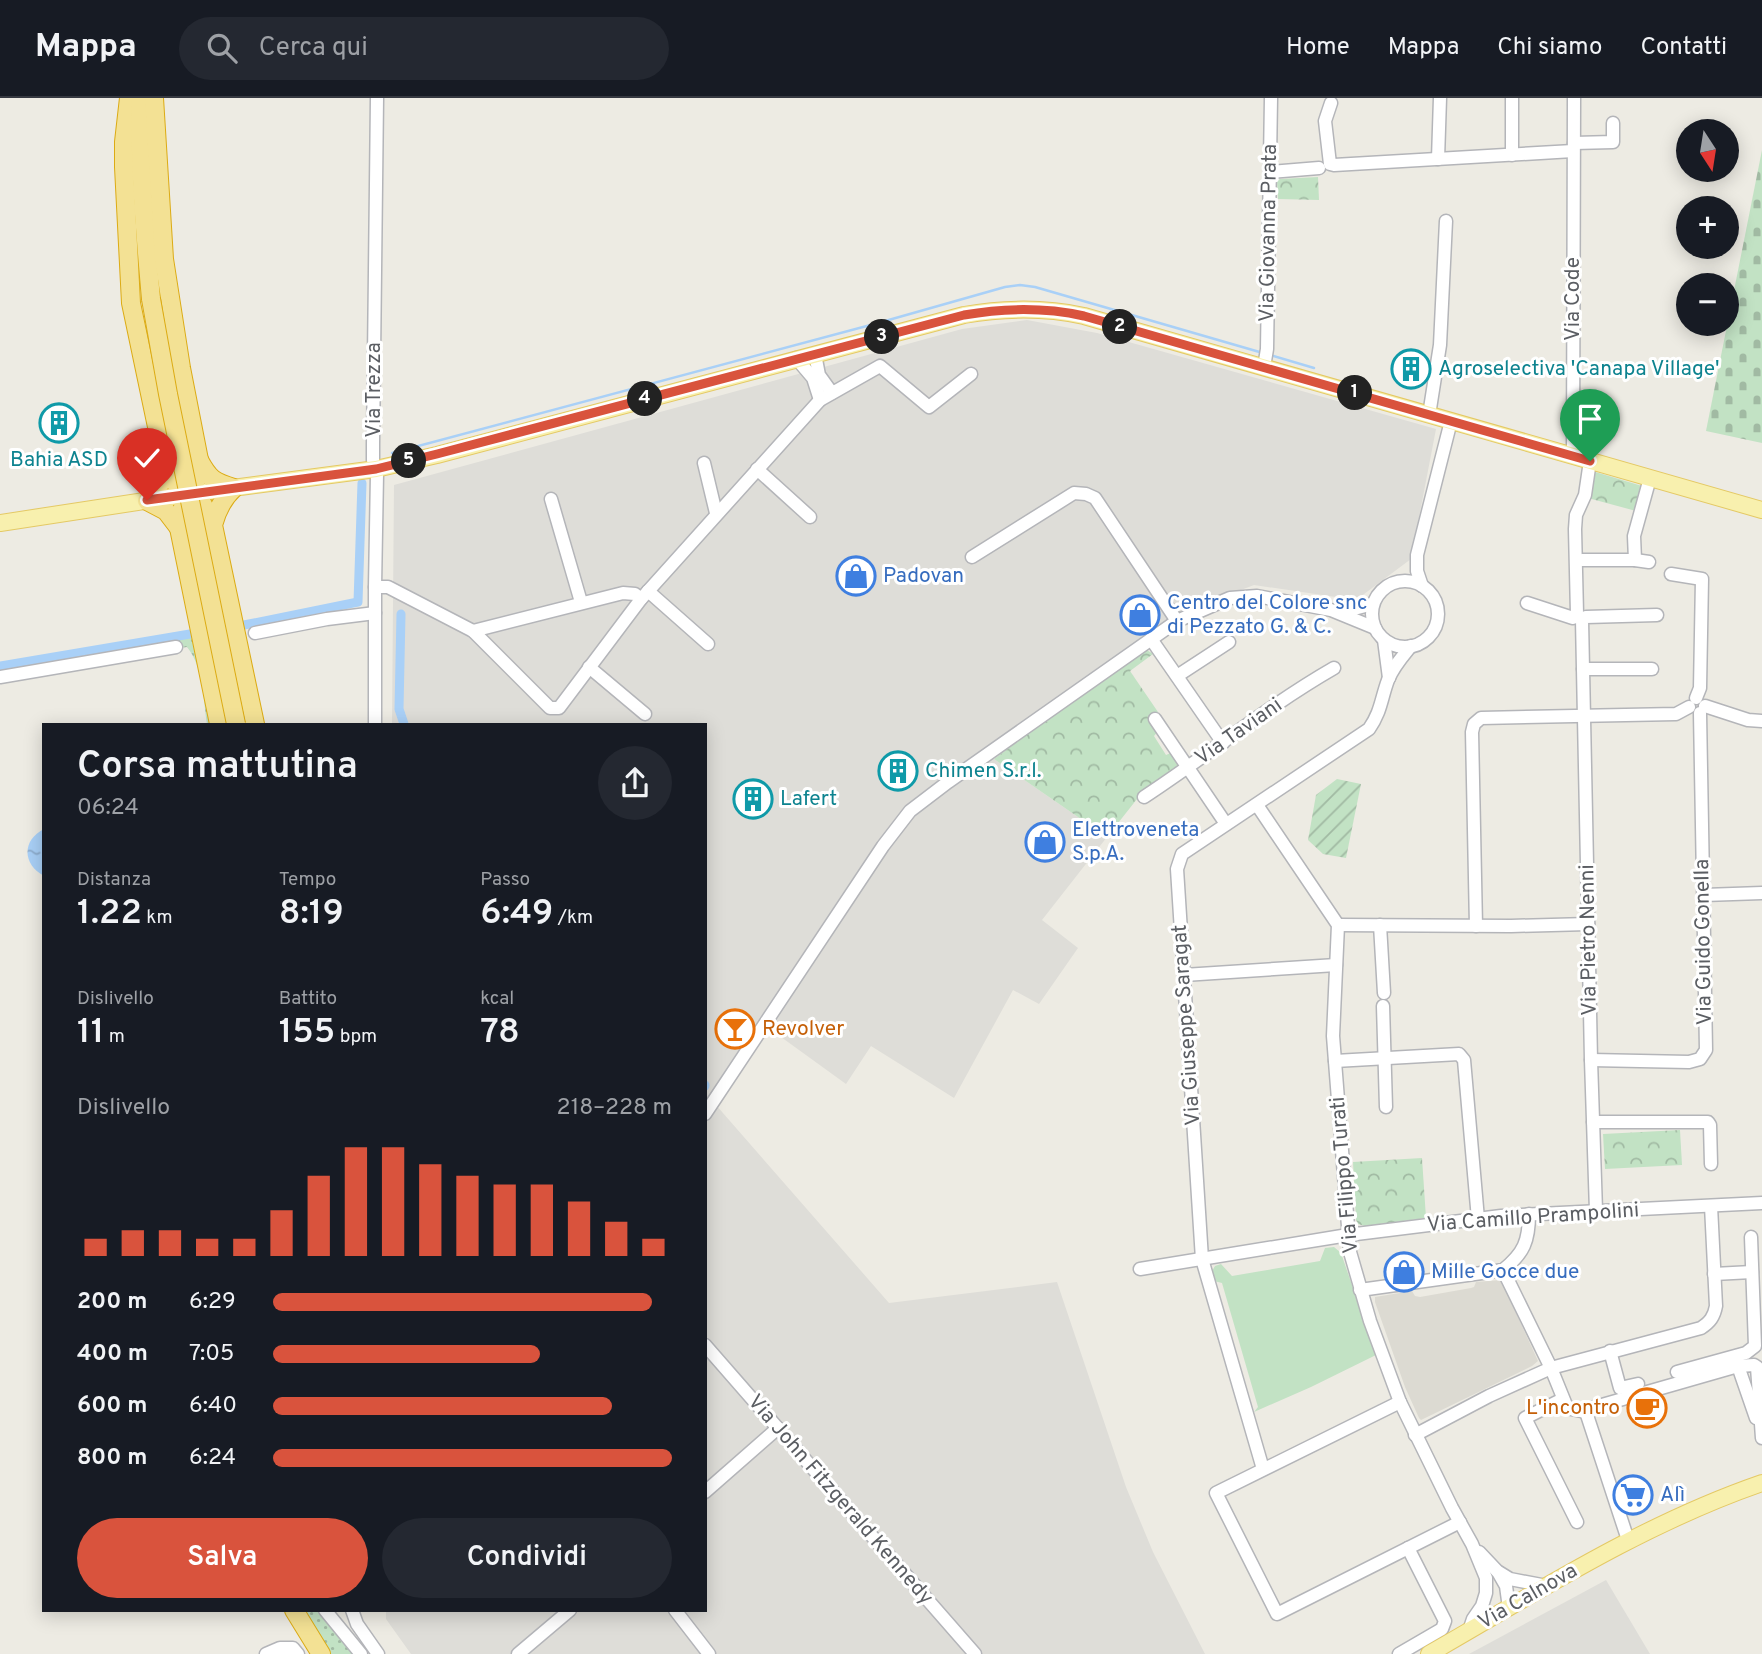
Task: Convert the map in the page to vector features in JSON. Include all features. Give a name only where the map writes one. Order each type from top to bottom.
[{"type":"highway","points":[[129,98],[124,167],[131,303],[165,465],[175,483],[202,503],[213,525],[255,723]]},
{"type":"highway","points":[[141,98],[142,188],[151,299],[236,723]]},
{"type":"highway","points":[[154,98],[164,259],[181,368],[200,460],[215,482],[234,488]]},
{"type":"highway","points":[[200,460],[197,478],[181,513],[179,528],[219,723]]},
{"type":"highway","points":[[165,465],[162,483],[147,500],[166,511],[179,528]]},
{"type":"highway","points":[[213,525],[216,511],[234,488]]},
{"type":"highway","points":[[295,1612],[321,1654]]},
{"type":"main road","points":[[0,523],[376,469],[964,315],[1008,309],[1044,309],[1084,316],[1264,365],[1762,510]]},
{"type":"main road","name":"Via Calnova","points":[[1429,1654],[1628,1541],[1694,1509],[1762,1483]]},
{"type":"street","name":"Via Trezza","points":[[375,723],[377,474],[373,460],[373,444],[377,98]]},
{"type":"street","name":"Via Giovanna Prata","points":[[1264,365],[1267,349],[1271,98]]},
{"type":"street","points":[[1438,159],[1440,98]]},
{"type":"street","points":[[1512,155],[1513,98]]},
{"type":"street","name":"Via Code","points":[[1573,456],[1574,98]]},
{"type":"street","points":[[1331,103],[1325,121],[1330,164],[1334,165],[1512,155],[1613,142],[1613,123]]},
{"type":"street","points":[[1270,172],[1319,168]]},
{"type":"street","points":[[1429,415],[1440,345],[1446,221]]},
{"type":"street","points":[[815,354],[819,375],[832,393]]},
{"type":"street","points":[[796,358],[813,378],[820,400]]},
{"type":"street","points":[[375,587],[388,587],[473,631],[550,708],[559,708],[644,595],[820,400],[880,366],[929,407],[971,374]]},
{"type":"street","points":[[1422,586],[1417,571],[1417,555],[1451,421]]},
{"type":"street","points":[[1527,603],[1573,618],[1577,614],[1576,515],[1585,495],[1590,461]]},
{"type":"street","points":[[704,463],[716,513]]},
{"type":"street","points":[[757,469],[810,517]]},
{"type":"street","points":[[1634,560],[1634,536],[1650,478]]},
{"type":"street","points":[[972,557],[1074,493],[1086,494],[1095,498],[1177,621]]},
{"type":"street","points":[[551,499],[581,602]]},
{"type":"street","points":[[1374,628],[1373,604],[1381,591],[1405,571],[1417,555]]},
{"type":"street","points":[[1583,560],[1649,562]]},
{"type":"street","name":"Via Guido Gonella","points":[[1591,1060],[1689,1062],[1700,1059],[1706,1050],[1698,706],[1702,579],[1671,574]]},
{"type":"street","points":[[707,1111],[883,846],[911,811],[948,782],[1177,621],[1230,598],[1257,596],[1331,610],[1374,628],[1384,640],[1398,647],[1420,643],[1431,635],[1435,627],[1438,618],[1435,601],[1422,586],[1406,581],[1388,585]]},
{"type":"street","points":[[473,631],[623,593],[644,595],[708,644]]},
{"type":"street","points":[[1331,610],[1354,609],[1373,604]]},
{"type":"street","points":[[255,633],[374,613]]},
{"type":"street","name":"Via Pietro Nenni","points":[[1595,1211],[1583,620],[1586,617],[1657,615]]},
{"type":"street","points":[[1151,639],[1223,743]]},
{"type":"street","name":"Via Giuseppe Saragat","points":[[1384,640],[1389,678]]},
{"type":"street","points":[[1177,676],[1229,642]]},
{"type":"street","name":"Via Giuseppe Saragat","points":[[1263,1469],[1202,1259],[1177,869],[1182,854],[1369,729],[1378,716],[1389,678],[1410,646]]},
{"type":"street","points":[[0,677],[176,647]]},
{"type":"street","points":[[589,667],[645,714]]},
{"type":"street","name":"Via Taviani","points":[[1144,797],[1334,668]]},
{"type":"street","points":[[1583,669],[1652,669]]},
{"type":"street","points":[[1476,926],[1472,732],[1474,724],[1481,718],[1675,714],[1698,706],[1748,720],[1762,721]]},
{"type":"street","points":[[1155,719],[1226,824]]},
{"type":"street","points":[[1257,805],[1338,925],[1588,925]]},
{"type":"street","points":[[1703,895],[1762,893]]},
{"type":"street","name":"Via Filippo Turati","points":[[1338,925],[1335,1061],[1350,1252],[1360,1290],[1400,1402],[1460,1522],[1492,1574],[1496,1594],[1509,1608]]},
{"type":"street","points":[[1380,925],[1386,1107]]},
{"type":"street","points":[[1184,975],[1336,965]]},
{"type":"street","points":[[1335,1061],[1459,1054],[1464,1060],[1478,1219]]},
{"type":"street","points":[[1593,1122],[1708,1122],[1712,1164]]},
{"type":"street","name":"Via Camillo Prampolini","points":[[1140,1269],[1348,1235],[1478,1219],[1529,1214],[1762,1203]]},
{"type":"street","points":[[1415,1435],[1489,1396],[1551,1368],[1701,1328],[1709,1323],[1716,1306],[1711,1206]]},
{"type":"street","points":[[1360,1290],[1503,1270],[1519,1257],[1525,1245],[1529,1232],[1529,1214]]},
{"type":"street","points":[[1676,1371],[1746,1353],[1755,1346],[1751,1237]]},
{"type":"street","points":[[1503,1270],[1551,1368],[1564,1402],[1571,1409],[1586,1412]]},
{"type":"street","points":[[1714,1274],[1752,1272]]},
{"type":"street","name":"Via John Fitzgerald Kennedy","points":[[707,1347],[975,1654]]},
{"type":"street","points":[[1610,1351],[1620,1388],[1638,1384]]},
{"type":"street","points":[[1586,1412],[1588,1409],[1738,1366],[1754,1365],[1757,1367],[1762,1436]]},
{"type":"street","points":[[1400,1402],[1216,1493],[1277,1614],[1460,1522]]},
{"type":"street","points":[[1564,1402],[1525,1418],[1577,1522]]},
{"type":"street","points":[[1586,1412],[1628,1541]]},
{"type":"street","points":[[707,1490],[778,1428]]},
{"type":"street","points":[[1399,1654],[1442,1629],[1445,1621],[1408,1548]]},
{"type":"street","points":[[1469,1631],[1482,1606],[1492,1574],[1547,1586]]},
{"type":"street","points":[[328,1612],[361,1654]]},
{"type":"street","points":[[353,1612],[356,1625],[378,1654]]},
{"type":"street","points":[[518,1654],[567,1612]]},
{"type":"street","points":[[677,1612],[709,1654]]},
{"type":"street","points":[[266,1654],[280,1647],[293,1648],[298,1654]]},
{"type":"shaded area","points":[[1027,320],[1097,333],[1436,429],[1411,559],[1356,600],[1254,585],[1175,615],[985,748],[994,759],[1107,837],[1042,920],[1078,948],[1039,1004],[1013,990],[954,1098],[871,1046],[846,1084],[759,1021],[709,1097],[889,1303],[1057,1282],[1126,1487],[1153,1552],[1205,1654],[411,1654],[386,1619],[386,1612],[707,1612],[707,723],[392,723],[394,485],[962,329]]},
{"type":"shaded area","points":[[1501,1280],[1538,1361],[1421,1420],[1405,1387],[1375,1297],[1412,1291],[1415,1296],[1420,1297],[1471,1288],[1476,1282]]},
{"type":"shaded area","points":[[1606,1580],[1650,1654],[1469,1654]]},
{"type":"green space","points":[[1762,150],[1762,443],[1706,431],[1725,336],[1739,336],[1737,273]]},
{"type":"green space","points":[[1318,177],[1319,200],[1278,199],[1277,181],[1280,179]]},
{"type":"green space","points":[[1592,471],[1642,486],[1636,511],[1588,498]]},
{"type":"green space","points":[[198,636],[215,723],[207,723],[200,674],[187,647],[0,677],[0,669]]},
{"type":"green space","points":[[1147,650],[1153,654],[1130,671],[1158,712],[1151,718],[1160,729],[1154,736],[1166,755],[1173,752],[1183,765],[1141,794],[1107,837],[994,759],[1109,674]]},
{"type":"green space","points":[[1337,779],[1361,784],[1346,858],[1323,854],[1308,840],[1316,795]]},
{"type":"green space","points":[[1680,1130],[1682,1165],[1605,1169],[1603,1134]]},
{"type":"green space","points":[[1422,1158],[1426,1218],[1365,1226],[1358,1224],[1353,1162]]},
{"type":"green space","points":[[1334,1247],[1341,1253],[1376,1355],[1254,1412],[1258,1407],[1222,1283],[1214,1281],[1211,1273],[1215,1266],[1221,1264],[1232,1276],[1320,1261],[1325,1248]]},
{"type":"green space","points":[[322,1612],[354,1654],[328,1654],[303,1613]]},
{"type":"water","points":[[42,830],[42,875],[32,865],[28,852],[32,839]]},
{"type":"waterway","points":[[392,453],[1020,285],[1035,287],[1263,353]]},
{"type":"waterway","points":[[1270,355],[1314,368]]},
{"type":"waterway","points":[[244,625],[358,602],[362,483]]},
{"type":"waterway","points":[[401,614],[399,709],[404,723]]},
{"type":"waterway","points":[[0,666],[190,634]]},
{"type":"place","name":"Agroselectiva 'Canapa Village'","points":[[1411,369]]},
{"type":"place","name":"Bahia ASD","points":[[59,423]]},
{"type":"place","name":"Padovan","points":[[856,576]]},
{"type":"place","name":"Centro del Colore snc di Pezzato G. & C.","points":[[1140,615]]},
{"type":"place","name":"Chimen S.r.l.","points":[[898,771]]},
{"type":"place","name":"Lafert","points":[[753,799]]},
{"type":"place","name":"Elettroveneta S.p.A.","points":[[1045,842]]},
{"type":"place","name":"Revolver","points":[[735,1029]]},
{"type":"place","name":"Mille Gocce due","points":[[1404,1272]]},
{"type":"place","name":"L'incontro","points":[[1647,1408]]},
{"type":"place","name":"Alì","points":[[1633,1495]]},
{"type":"route","points":[[147,500],[376,469],[964,315],[1008,309],[1044,309],[1084,316],[1590,461]]}]
